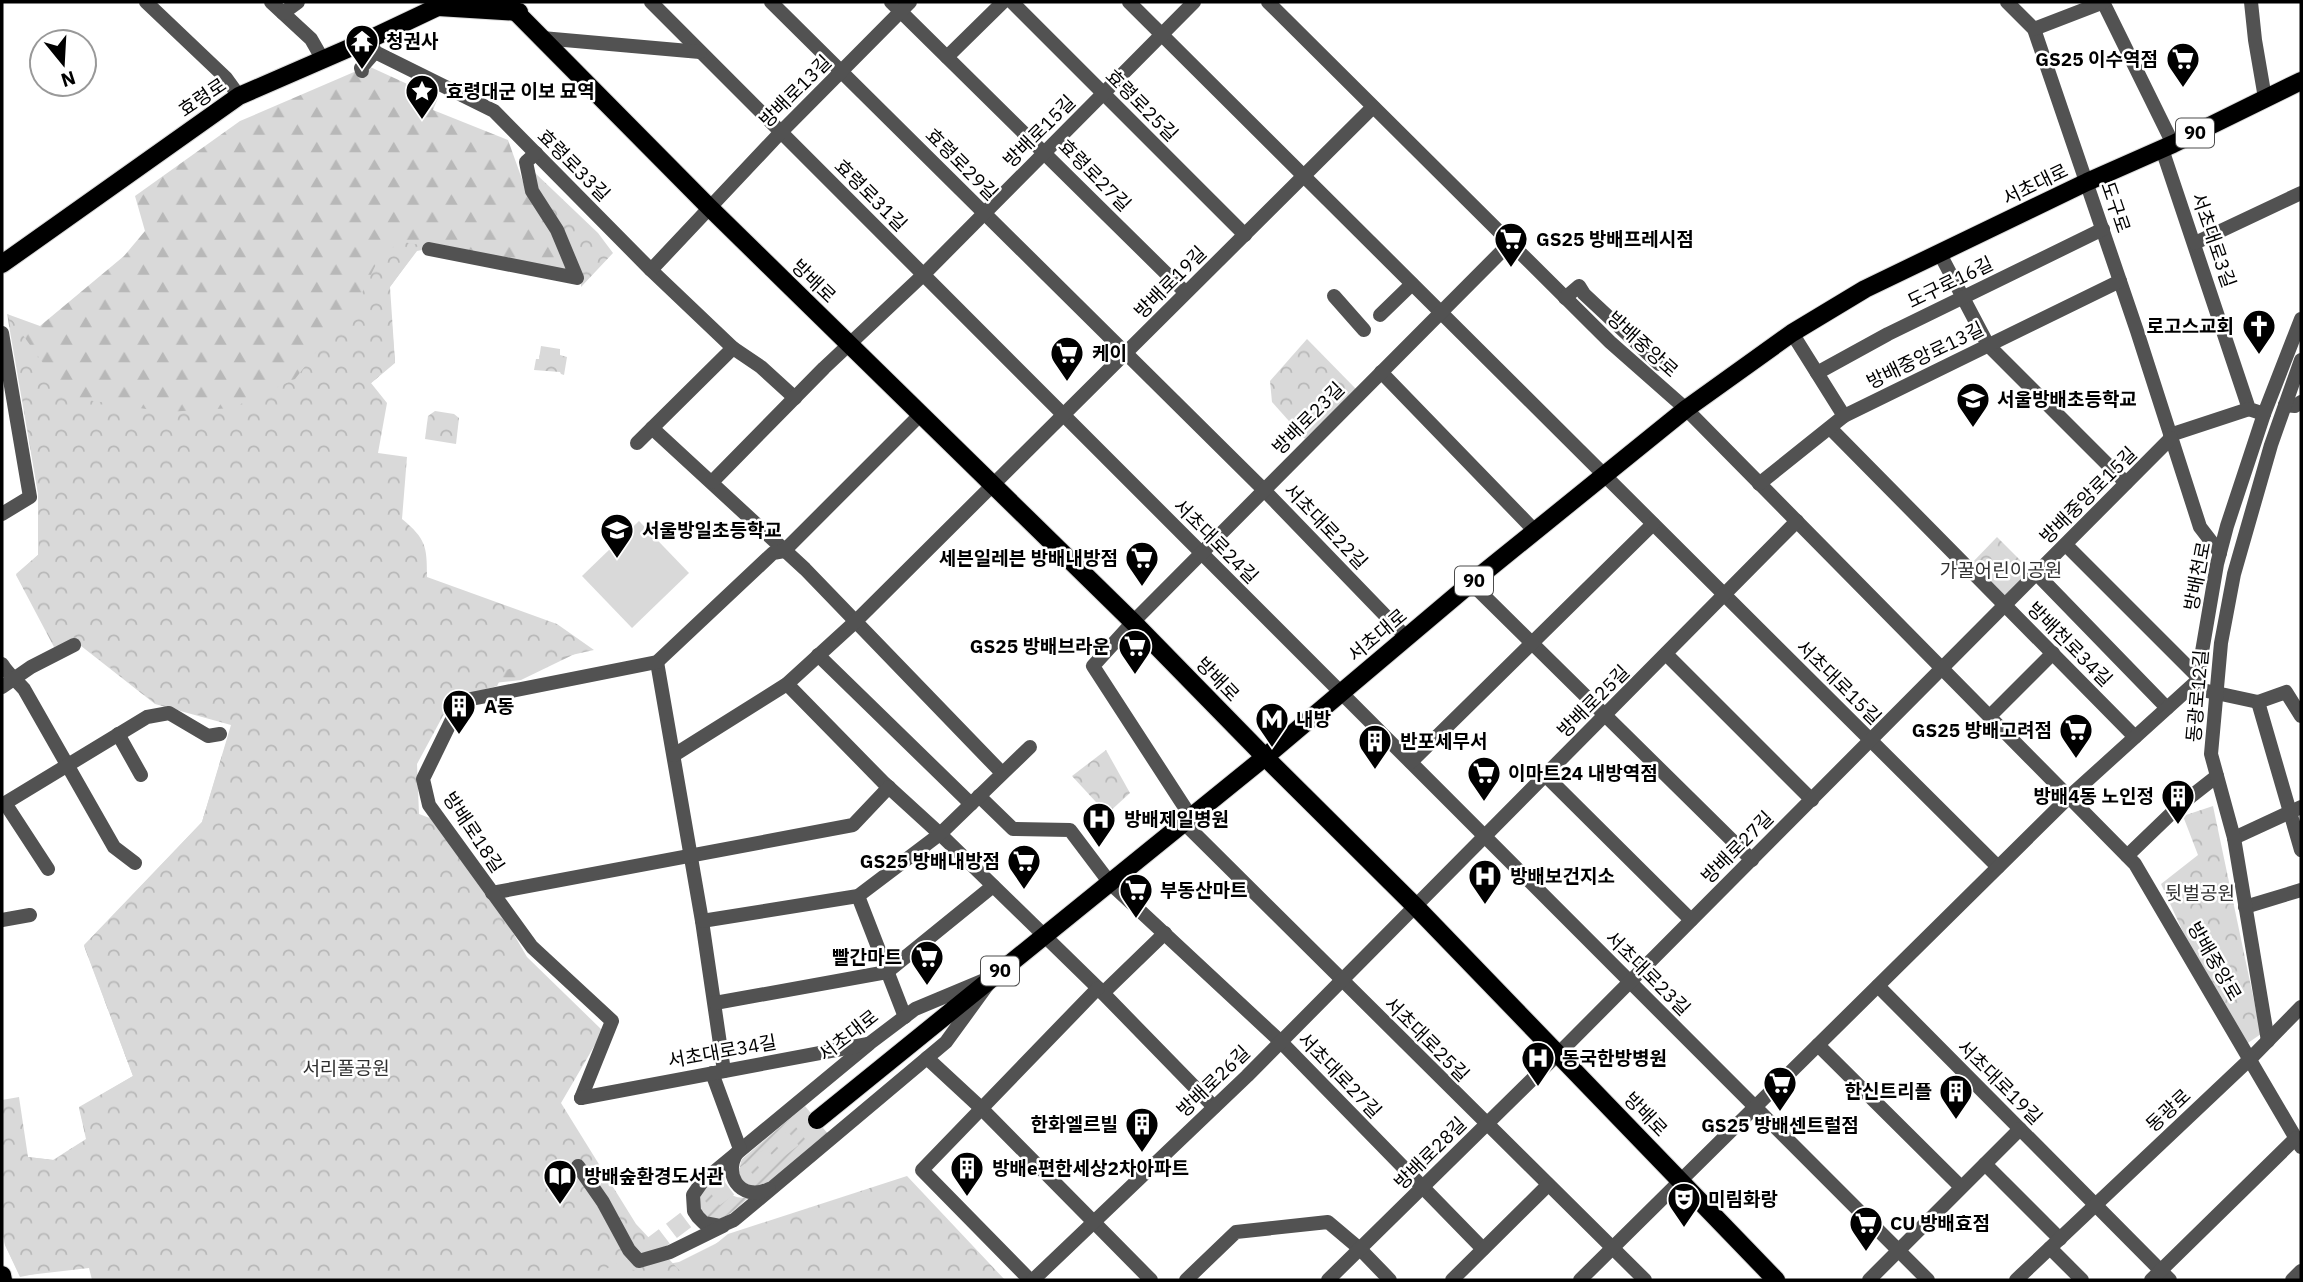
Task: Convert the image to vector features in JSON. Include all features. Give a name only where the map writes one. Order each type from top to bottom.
[{"type":"main road","name":"효령로","points":[[2,264],[239,96],[323,60],[372,46],[442,3]]},
{"type":"main road","points":[[442,3],[515,5]]},
{"type":"main road","name":"방배로","points":[[515,5],[542,38],[709,207],[1133,622],[1415,906],[1776,1280]]},
{"type":"main road","name":"서초대로","points":[[817,1119],[1265,757],[1471,583],[1686,409],[1792,333],[1855,294],[2087,182],[2168,147],[2301,80]]},
{"type":"main road","points":[[2,1275],[3,1280]]},
{"type":"street","points":[[146,2],[226,78],[239,96]]},
{"type":"street","points":[[271,2],[312,39],[323,60]]},
{"type":"street","points":[[283,13],[298,2]]},
{"type":"street","name":"효령로31길","points":[[651,2],[1063,416]]},
{"type":"street","name":"효령로29길","points":[[771,2],[1126,353]]},
{"type":"street","points":[[947,57],[1003,2]]},
{"type":"street","name":"효령로25길","points":[[1012,2],[1245,235]]},
{"type":"street","name":"서초대로15길","points":[[1129,2],[1998,867]]},
{"type":"street","name":"방배로15길","points":[[712,482],[1195,2]]},
{"type":"street","name":"방배중앙로","points":[[1268,2],[1610,342],[1686,409],[2127,856],[2151,889],[2298,1143]]},
{"type":"street","name":"도구로","points":[[2007,2],[2034,29],[2103,229],[2200,527],[2220,553]]},
{"type":"street","points":[[2034,29],[2104,2]]},
{"type":"street","name":"서초대로3길","points":[[2104,2],[2168,147],[2195,243],[2249,409]]},
{"type":"street","points":[[2251,2],[2265,98]]},
{"type":"street","name":"방배로13길","points":[[709,207],[901,5]]},
{"type":"street","name":"효령로27길","points":[[901,5],[947,57],[1185,292]]},
{"type":"street","points":[[542,38],[700,52]]},
{"type":"street","points":[[362,71],[372,46]]},
{"type":"street","name":"효령로33길","points":[[372,46],[494,111],[651,270],[733,348],[761,367],[795,398]]},
{"type":"street","name":"방배로19길","points":[[674,755],[787,684],[855,622],[1373,107]]},
{"type":"street","points":[[429,249],[577,278],[557,230],[532,191],[526,162],[536,153]]},
{"type":"street","points":[[2195,243],[2301,192]]},
{"type":"street","points":[[651,270],[709,207]]},
{"type":"street","name":"도구로16길","points":[[1817,373],[2103,229]]},
{"type":"street","name":"방배로23길","points":[[1187,820],[1093,666],[1201,553],[1510,243]]},
{"type":"street","points":[[1940,254],[1988,345],[2126,484]]},
{"type":"street","name":"방배중앙로13길","points":[[1759,484],[1844,416],[2120,281]]},
{"type":"street","points":[[1380,315],[1412,284]]},
{"type":"street","points":[[1566,298],[1579,286],[1593,303],[1659,364]]},
{"type":"street","points":[[1334,296],[1364,330]]},
{"type":"street","name":"방배천로","points":[[2194,682],[2227,526],[2264,414],[2301,319]]},
{"type":"street","points":[[2,333],[30,497],[2,514]]},
{"type":"street","points":[[1792,333],[1844,416]]},
{"type":"street","points":[[637,443],[733,348]]},
{"type":"street","name":"서초대로22길","points":[[1126,353],[1407,638]]},
{"type":"street","name":"동광로12길","points":[[2268,1041],[2234,838],[2211,754],[2221,643],[2234,574],[2271,445],[2301,360]]},
{"type":"street","points":[[1381,372],[1535,531]]},
{"type":"street","points":[[2285,405],[2295,406],[2301,402]]},
{"type":"street","points":[[2,415],[16,406]]},
{"type":"street","points":[[2171,436],[2249,409],[2264,414]]},
{"type":"street","points":[[772,1187],[766,1191],[750,1193],[737,1184],[731,1170],[732,1162],[740,1149],[718,1072],[715,1003],[657,662],[773,553],[784,551],[921,414]]},
{"type":"street","name":"서초대로24길","points":[[1063,416],[1341,694]]},
{"type":"street","points":[[652,428],[805,569],[1002,774]]},
{"type":"street","name":"방배천로34길","points":[[1830,428],[2136,737]]},
{"type":"street","name":"방배중앙로15길","points":[[1943,669],[2171,436]]},
{"type":"street","name":"방배로25길","points":[[1415,906],[1797,522]]},
{"type":"street","points":[[1411,762],[1653,524]]},
{"type":"street","points":[[2066,545],[2194,682],[2215,693],[2258,702],[2286,692],[2301,716]]},
{"type":"street","points":[[2036,574],[2168,708]]},
{"type":"street","points":[[1471,583],[1752,860]]},
{"type":"street","points":[[2,687],[20,684],[31,667],[74,645]]},
{"type":"street","points":[[1990,716],[2053,653]]},
{"type":"street","points":[[1666,654],[1812,800]]},
{"type":"street","points":[[818,655],[975,800]]},
{"type":"street","name":"방배로18길","points":[[581,1098],[612,1021],[532,947],[429,805],[423,779],[461,701],[657,662]]},
{"type":"street","points":[[2,664],[9,675],[20,684],[63,754],[114,847],[135,863]]},
{"type":"street","name":"방배로27길","points":[[1559,1053],[1943,669]]},
{"type":"street","points":[[1580,1280],[2070,796],[2194,682]]},
{"type":"street","points":[[787,684],[889,787],[1101,991],[1214,1107]]},
{"type":"street","name":"서초대로23길","points":[[1341,694],[1928,1280]]},
{"type":"street","points":[[2258,702],[2295,810],[2301,850]]},
{"type":"street","points":[[48,869],[3,804],[147,717],[169,713],[208,736],[220,734]]},
{"type":"street","points":[[118,734],[141,775]]},
{"type":"street","points":[[702,921],[858,896],[940,834],[1030,747]]},
{"type":"street","points":[[1546,776],[1691,920]]},
{"type":"street","points":[[2127,856],[2179,805],[2217,776]]},
{"type":"street","points":[[492,893],[853,825],[889,787]]},
{"type":"street","name":"서초대로27길","points":[[975,800],[1013,829],[1070,830],[1110,883],[1281,1042],[1483,1249]]},
{"type":"street","points":[[2234,838],[2295,810]]},
{"type":"street","name":"서초대로25길","points":[[1187,820],[1341,981],[1645,1280]]},
{"type":"street","points":[[715,1003],[887,972],[993,886]]},
{"type":"street","points":[[2245,907],[2301,890]]},
{"type":"street","points":[[858,896],[905,1017]]},
{"type":"street","name":"방배로26길","points":[[1031,1280],[1281,1042],[1415,906]]},
{"type":"street","points":[[2,920],[30,915]]},
{"type":"street","points":[[1031,1280],[922,1170],[981,1108],[1165,933]]},
{"type":"street","name":"서초대로","points":[[994,976],[946,1042],[727,1224],[720,1226],[704,1223],[694,1210],[693,1195],[702,1182],[740,1149],[915,1009],[994,976]]},
{"type":"street","name":"서초대로19길","points":[[1878,986],[2095,1206],[2160,1277]]},
{"type":"street","name":"동광로","points":[[2016,1280],[2249,1060],[2301,1007]]},
{"type":"street","name":"서초대로34길","points":[[581,1098],[870,1043]]},
{"type":"street","points":[[1818,1045],[1961,1187]]},
{"type":"street","name":"방배로28길","points":[[1328,1280],[1559,1053]]},
{"type":"street","points":[[927,1058],[981,1108],[1151,1280]]},
{"type":"street","points":[[1869,1280],[2020,1129]]},
{"type":"street","points":[[2160,1277],[2298,1143]]},
{"type":"street","points":[[1985,1164],[2055,1244],[2082,1280]]},
{"type":"street","points":[[578,1166],[603,1202],[629,1250],[639,1261],[670,1252],[727,1224]]},
{"type":"street","points":[[1452,1280],[1548,1185]]},
{"type":"street","points":[[1186,1280],[1236,1233],[1328,1222],[1360,1249],[1390,1280]]},
{"type":"street","points":[[2292,1280],[2301,1271]]},
{"type":"green space","name":"서리풀공원","points":[[368,66],[438,98],[433,110],[508,140],[527,193],[556,231],[573,274],[432,248],[417,251],[389,288],[395,363],[370,384],[377,454],[424,580],[585,649],[521,680],[494,683],[450,697],[412,765],[418,817],[558,1103],[651,1267],[679,1262],[729,1237],[999,1280],[88,1263],[20,1277],[5,1245],[2,1229],[2,1101],[28,1157],[53,1160],[86,1139],[79,1108],[133,1076],[84,946],[202,822],[231,725],[155,704],[76,642],[54,647],[16,575],[38,555],[38,493],[7,314],[40,326],[124,256],[145,231],[135,196],[240,121]]},
{"type":"green space","points":[[533,171],[598,233],[613,253],[581,287],[581,275],[530,174]]},
{"type":"green space","name":"서리풀공원","points":[[403,242],[432,247],[417,250],[390,287],[395,362],[371,383],[387,403],[378,453],[407,457],[402,519],[424,544],[427,577],[557,624],[594,650],[505,670],[497,686],[452,699],[417,764],[419,814],[451,826],[527,957],[603,1031],[561,1103],[636,1224],[681,1272],[728,1234],[907,1176],[1005,1280],[92,1280],[89,1268],[20,1276],[5,1245],[2,1226],[2,1100],[19,1097],[28,1157],[54,1160],[87,1139],[79,1107],[133,1076],[84,945],[202,822],[232,724],[155,703],[77,641],[55,646],[16,574],[39,554],[38,493],[8,314],[67,397],[166,412],[232,408],[295,379],[361,295],[381,254]]},
{"type":"green space","points":[[1307,339],[1356,389],[1305,439],[1272,402],[1270,381]]},
{"type":"green space","points":[[541,346],[560,349],[560,355],[567,357],[564,375],[560,372],[534,370]]},
{"type":"green space","points":[[435,411],[454,414],[459,418],[456,444],[425,439],[428,416]]},
{"type":"green space","points":[[639,521],[689,573],[632,628],[582,576]]},
{"type":"green space","name":"가꿀어린이공원","points":[[1997,537],[2034,574],[2004,602],[1969,566]]},
{"type":"green space","points":[[1106,750],[1130,793],[1107,814],[1072,776]]},
{"type":"green space","name":"뒷벌공원","points":[[2213,806],[2261,1034],[2242,1047],[2207,984],[2161,884],[2198,855],[2183,816]]},
{"type":"green space","points":[[805,1106],[828,1134],[764,1186],[747,1183],[741,1176],[742,1159]]},
{"type":"green space","points":[[726,1170],[728,1192],[737,1197],[749,1197],[733,1212],[720,1219],[713,1219],[702,1210],[700,1196],[706,1187]]},
{"type":"tunnel","points":[[607,1280],[817,1120]]},
{"type":"place","name":"청권사","points":[[362,71]]},
{"type":"place","name":"GS25 이수역점","points":[[2183,89]]},
{"type":"place","name":"효령대군 이보 묘역","points":[[422,121]]},
{"type":"place","name":"GS25 방배프레시점","points":[[1511,269]]},
{"type":"place","name":"로고스교회","points":[[2259,356]]},
{"type":"place","name":"케이","points":[[1067,383]]},
{"type":"place","name":"서울방배초등학교","points":[[1973,429]]},
{"type":"place","name":"서울방일초등학교","points":[[617,560]]},
{"type":"place","name":"세븐일레븐 방배내방점","points":[[1142,588]]},
{"type":"place","name":"GS25 방배브라운","points":[[1135,676]]},
{"type":"place","name":"A동","points":[[459,736]]},
{"type":"place","name":"내방","points":[[1272,749]]},
{"type":"place","name":"GS25 방배고려점","points":[[2076,760]]},
{"type":"place","name":"반포세무서","points":[[1375,771]]},
{"type":"place","name":"이마트24 내방역점","points":[[1484,803]]},
{"type":"place","name":"방배4동 노인정","points":[[2178,826]]},
{"type":"place","name":"방배제일병원","points":[[1099,849]]},
{"type":"place","name":"GS25 방배내방점","points":[[1024,891]]},
{"type":"place","name":"방배보건지소","points":[[1485,906]]},
{"type":"place","name":"부동산마트","points":[[1136,920]]},
{"type":"place","name":"빨간마트","points":[[927,987]]},
{"type":"place","name":"동국한방병원","points":[[1538,1088]]},
{"type":"place","name":"GS25 방배센트럴점","points":[[1780,1113]]},
{"type":"place","name":"한신트리플","points":[[1956,1121]]},
{"type":"place","name":"한화엘르빌","points":[[1142,1154]]},
{"type":"place","name":"방배e편한세상2차아파트","points":[[967,1198]]},
{"type":"place","name":"방배숲환경도서관","points":[[560,1206]]},
{"type":"place","name":"미림화랑","points":[[1684,1229]]},
{"type":"place","name":"CU 방배효점","points":[[1866,1253]]}]
